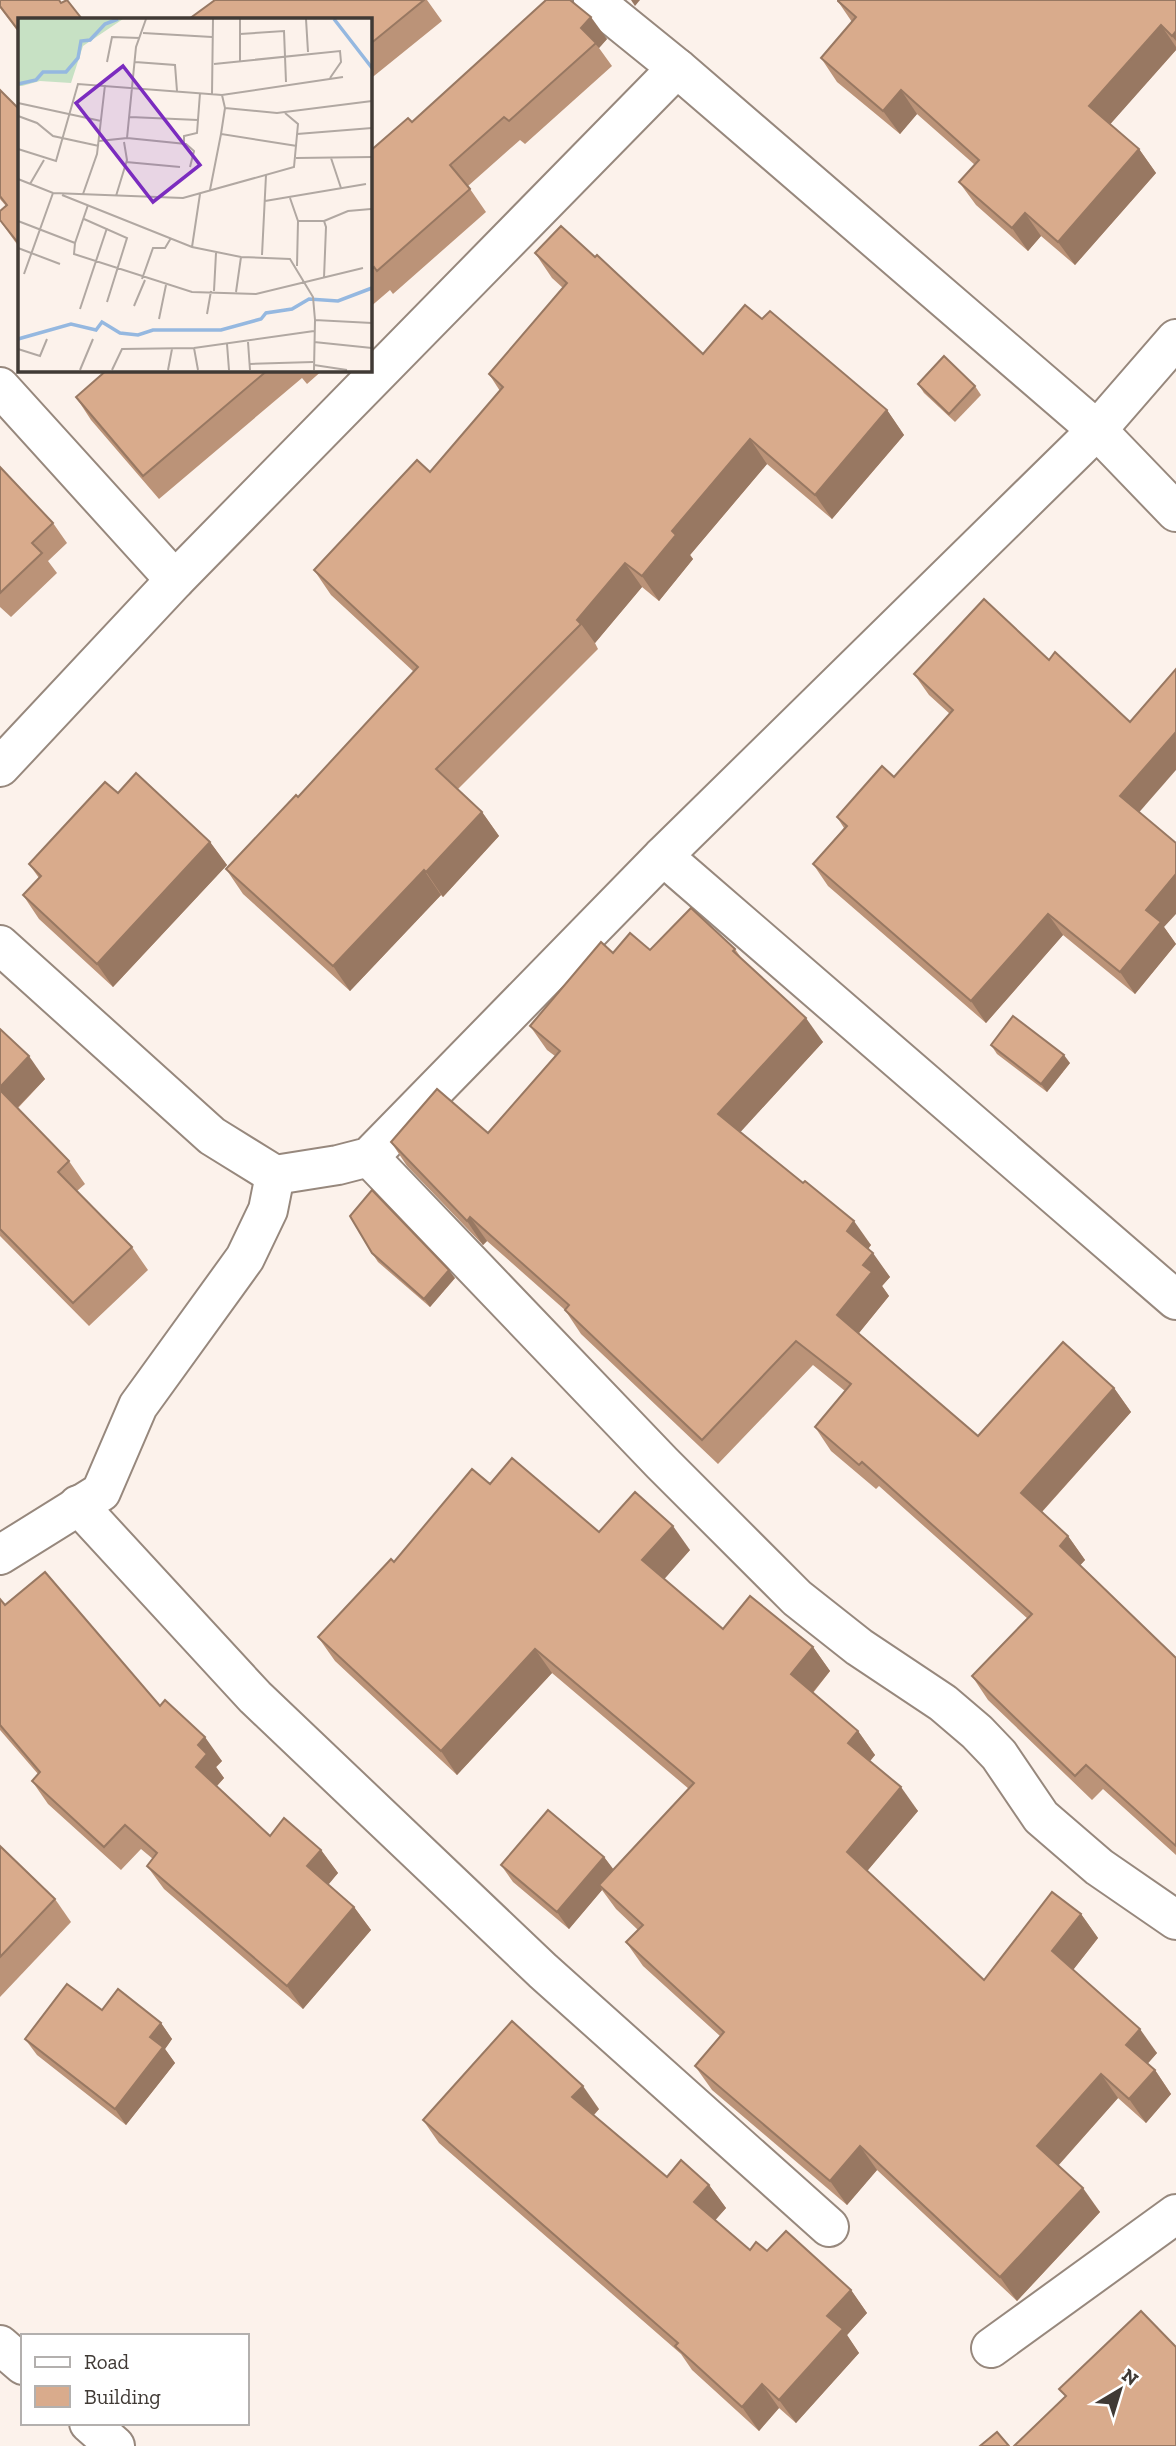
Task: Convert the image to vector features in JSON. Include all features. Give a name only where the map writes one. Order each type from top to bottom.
[{"type":"street","points":[[593,0],[677,68],[1097,430],[1176,512]]},
{"type":"street","points":[[0,767],[174,580],[677,68]]},
{"type":"street","points":[[0,944],[212,1136],[275,1175],[369,1157],[663,856],[1097,430],[1176,338]]},
{"type":"street","points":[[0,387],[174,580]]},
{"type":"street","points":[[663,856],[1176,1300]]},
{"type":"street","points":[[369,1157],[662,1463],[797,1598],[859,1647],[943,1703],[999,1755],[1041,1817],[1098,1867],[1176,1920]]},
{"type":"street","points":[[0,1555],[101,1492],[138,1406],[245,1258],[268,1210],[275,1175]]},
{"type":"street","points":[[78,1505],[265,1706],[543,1971],[829,2227]]},
{"type":"street","points":[[991,2348],[1176,2214]]},
{"type":"street","points":[[0,2345],[21,2363]]},
{"type":"street","points":[[91,2425],[115,2446]]},
{"type":"building","points":[[0,0],[59,0],[61,3],[67,0],[81,18],[18,18],[18,30],[0,6]]},
{"type":"building","points":[[215,0],[424,0],[371,43],[371,18],[190,18]]},
{"type":"building","points":[[546,0],[570,0],[591,17],[581,28],[596,43],[509,121],[504,117],[450,165],[470,189],[377,271],[374,267],[371,270],[371,150],[408,118],[412,122]]},
{"type":"building","points":[[838,0],[1176,0],[1176,31],[1172,36],[1161,25],[1089,106],[1139,149],[1058,242],[1025,213],[1012,228],[959,182],[979,160],[901,90],[883,111],[821,58],[856,17]]},
{"type":"building","points":[[0,90],[18,108],[18,243],[0,220],[0,211],[7,205],[0,196]]},
{"type":"building","points":[[561,226],[595,257],[597,255],[703,354],[745,305],[762,319],[770,311],[887,410],[815,495],[750,439],[672,531],[676,535],[642,576],[625,563],[577,620],[581,624],[436,769],[482,812],[333,966],[226,869],[296,795],[298,797],[418,667],[314,570],[417,460],[430,472],[503,387],[489,374],[567,283],[535,253]]},
{"type":"building","points":[[944,356],[975,386],[949,414],[918,384]]},
{"type":"building","points":[[106,371],[267,371],[143,476],[76,397]]},
{"type":"building","points":[[0,467],[53,523],[32,543],[42,553],[0,593]]},
{"type":"building","points":[[984,599],[1049,660],[1055,652],[1130,722],[1176,669],[1176,732],[1120,796],[1176,843],[1176,874],[1146,910],[1161,922],[1120,972],[1048,914],[971,1001],[813,864],[847,826],[837,817],[882,766],[894,777],[953,710],[914,674]]},
{"type":"building","points":[[136,773],[210,842],[97,964],[23,895],[41,876],[29,864],[105,782],[118,793]]},
{"type":"building","points":[[691,908],[806,1018],[718,1114],[854,1221],[847,1231],[873,1253],[863,1265],[872,1272],[837,1315],[978,1436],[1063,1342],[1114,1388],[1021,1493],[1068,1536],[1060,1546],[1176,1658],[1176,1846],[1086,1765],[1075,1776],[972,1676],[1032,1614],[862,1462],[859,1465],[815,1427],[851,1384],[796,1341],[702,1440],[565,1310],[569,1305],[470,1217],[467,1221],[391,1142],[437,1089],[488,1133],[560,1051],[530,1026],[601,942],[613,953],[630,933],[650,950]]},
{"type":"building","points":[[1013,1016],[1064,1055],[1041,1084],[991,1045]]},
{"type":"building","points":[[0,1029],[29,1056],[0,1087]]},
{"type":"building","points":[[0,1090],[69,1161],[58,1172],[132,1247],[73,1303],[0,1229]]},
{"type":"building","points":[[372,1190],[449,1270],[424,1299],[372,1253],[350,1216]]},
{"type":"building","points":[[512,1458],[599,1532],[635,1492],[673,1526],[642,1560],[723,1629],[750,1596],[813,1647],[791,1674],[858,1731],[848,1743],[901,1787],[847,1852],[984,1980],[1052,1892],[1081,1914],[1052,1951],[1140,2029],[1126,2045],[1155,2070],[1129,2099],[1101,2074],[1037,2146],[1083,2188],[1000,2277],[860,2146],[830,2181],[695,2066],[724,2032],[626,1942],[643,1925],[599,1885],[694,1783],[535,1649],[441,1751],[318,1637],[391,1559],[394,1562],[472,1469],[490,1484]]},
{"type":"building","points":[[45,1572],[160,1706],[165,1700],[205,1737],[198,1745],[207,1754],[196,1767],[270,1836],[284,1818],[321,1850],[307,1866],[354,1907],[287,1986],[147,1866],[157,1853],[125,1825],[104,1847],[32,1781],[40,1772],[0,1725],[0,1599],[5,1605]]},
{"type":"building","points":[[548,1810],[604,1857],[557,1912],[501,1865]]},
{"type":"building","points":[[0,1846],[55,1899],[0,1957]]},
{"type":"building","points":[[67,1984],[102,2010],[118,1989],[161,2023],[150,2037],[163,2047],[115,2109],[25,2039]]},
{"type":"building","points":[[512,2021],[583,2086],[572,2097],[667,2177],[681,2160],[709,2185],[694,2202],[750,2250],[756,2242],[767,2251],[786,2231],[851,2290],[827,2316],[843,2329],[779,2400],[762,2384],[742,2407],[675,2346],[678,2343],[423,2120]]},
{"type":"building","points":[[1141,2311],[1176,2347],[1176,2446],[1014,2446],[1066,2396],[1059,2389]]},
{"type":"building","points":[[997,2432],[1009,2446],[980,2446]]}]
